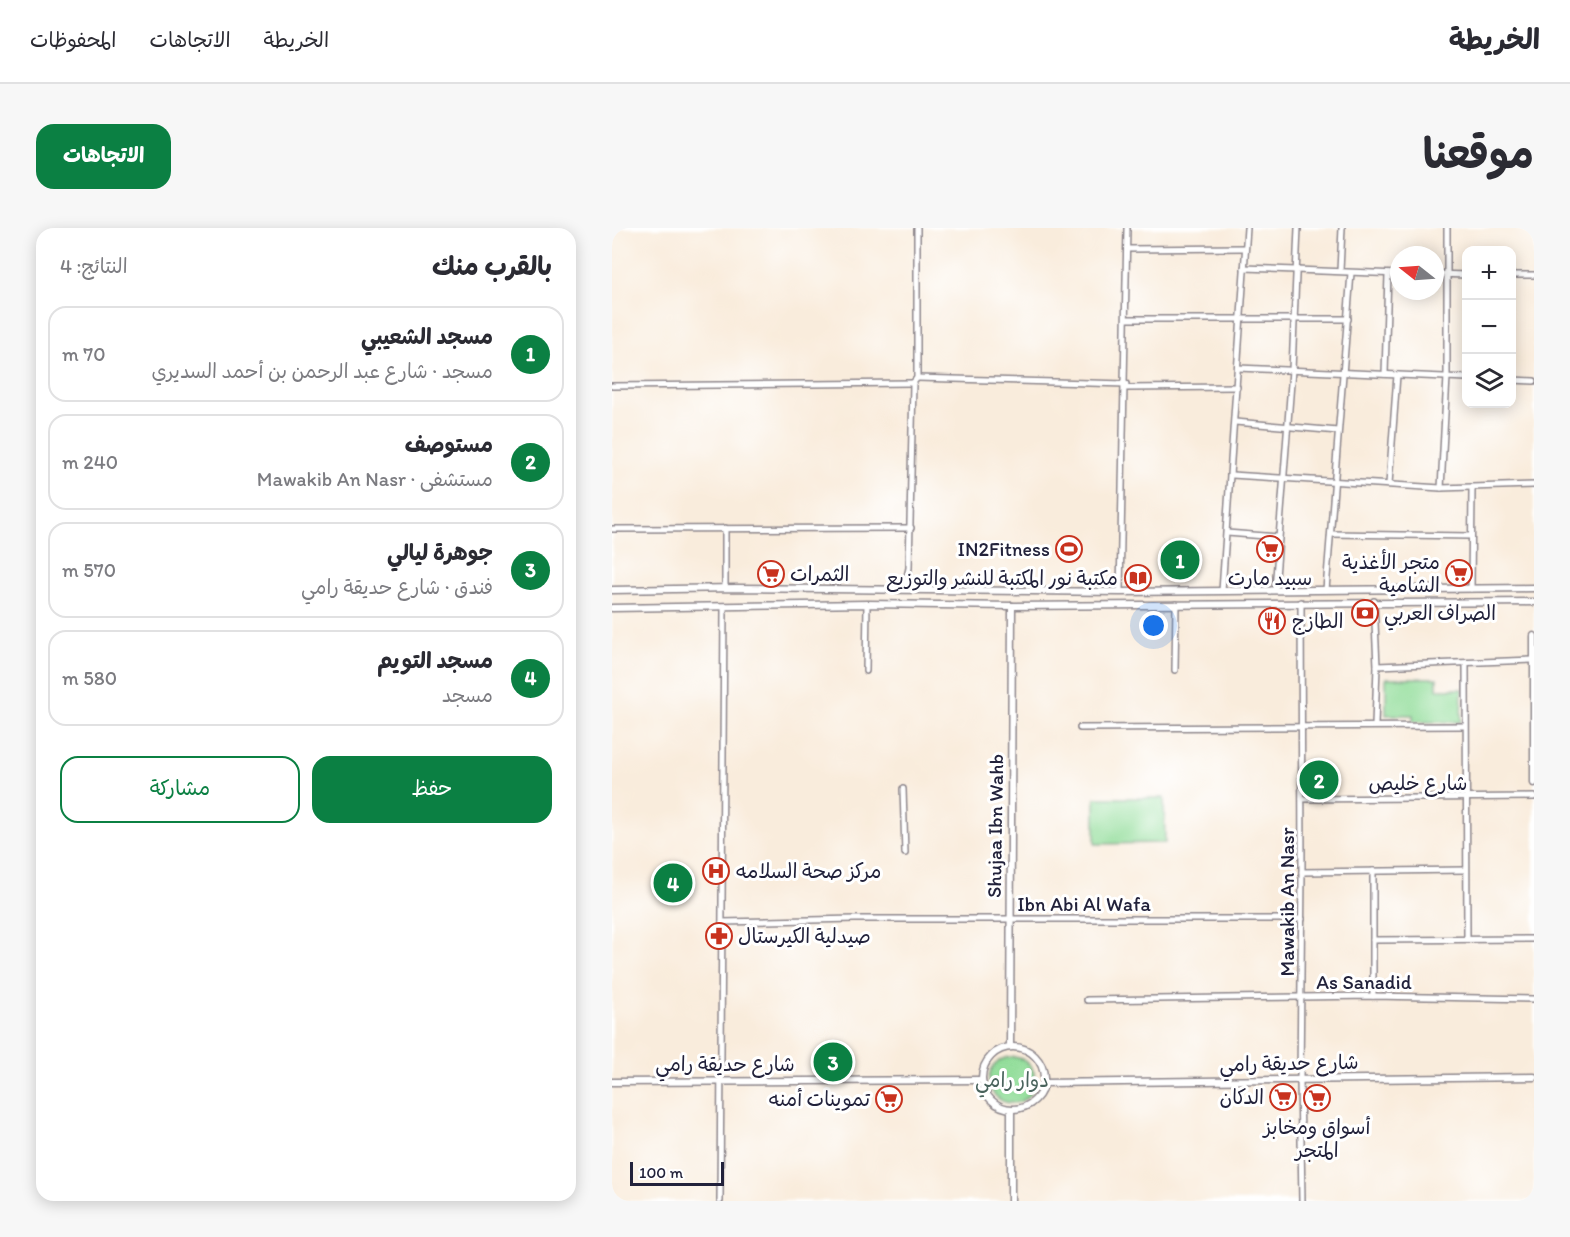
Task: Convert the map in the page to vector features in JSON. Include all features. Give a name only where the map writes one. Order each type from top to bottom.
[{"type":"street","points":[[904,589],[909,568],[911,528],[917,228]]},
{"type":"street","points":[[1119,592],[1126,386],[1127,228]]},
{"type":"street","points":[[1222,591],[1232,475],[1247,228]]},
{"type":"street","points":[[1275,590],[1292,370],[1298,228]]},
{"type":"street","points":[[1340,272],[1342,228]]},
{"type":"street","points":[[1441,488],[1447,377],[1447,228]]},
{"type":"street","points":[[1126,249],[1245,248]]},
{"type":"street","points":[[1244,268],[1388,274],[1385,374]]},
{"type":"street","points":[[1326,590],[1333,482],[1352,273]]},
{"type":"street","points":[[1447,274],[1462,274]]},
{"type":"street","points":[[1516,275],[1534,275]]},
{"type":"street","points":[[1126,319],[1348,319]]},
{"type":"street","points":[[1238,368],[1462,378]]},
{"type":"street","points":[[1389,484],[1397,375]]},
{"type":"street","points":[[612,386],[915,380],[1237,387]]},
{"type":"street","points":[[1516,380],[1534,381]]},
{"type":"street","points":[[1235,422],[1338,431]]},
{"type":"street","points":[[1232,475],[1441,488],[1472,489],[1534,485]]},
{"type":"street","points":[[1471,590],[1472,489]]},
{"type":"street","points":[[724,528],[725,588]]},
{"type":"street","points":[[612,529],[911,528]]},
{"type":"street","points":[[1227,533],[1278,537]]},
{"type":"street","points":[[1331,534],[1472,536]]},
{"type":"street","points":[[612,590],[725,588],[1119,592],[1534,588]]},
{"type":"street","points":[[814,589],[814,605]]},
{"type":"street","name":"Mawakib An Nasr","points":[[1301,602],[1302,1201]]},
{"type":"street","points":[[1374,602],[1377,666],[1375,725]]},
{"type":"street","points":[[612,608],[867,604],[1012,606],[1534,602]]},
{"type":"street","points":[[866,671],[867,604]]},
{"type":"street","points":[[1175,670],[1176,604]]},
{"type":"street","name":"Shujaa Ibn Wahb","points":[[1010,1046],[1012,606]]},
{"type":"street","points":[[720,1201],[724,607]]},
{"type":"street","points":[[1534,636],[1534,783]]},
{"type":"street","points":[[1377,666],[1533,660]]},
{"type":"street","points":[[1466,664],[1467,939]]},
{"type":"street","points":[[1080,728],[1465,726]]},
{"type":"street","points":[[903,789],[905,853]]},
{"type":"street","name":"شارع خليص","points":[[1302,799],[1534,797]]},
{"type":"street","points":[[1302,872],[1466,870]]},
{"type":"street","points":[[1373,871],[1373,996]]},
{"type":"street","name":"Ibn Abi Al Wafa","points":[[722,922],[1010,918],[1302,919]]},
{"type":"street","points":[[1373,940],[1534,939]]},
{"type":"street","name":"As Sanadid","points":[[1087,1000],[1373,996],[1534,999]]},
{"type":"street","points":[[1010,1046],[1025,1048],[1037,1057],[1044,1070],[1044,1083],[1037,1099],[1025,1107],[1011,1110],[990,1101],[981,1080],[983,1068],[989,1058],[998,1050],[1010,1046]]},
{"type":"street","name":"شارع حديقة رامي","points":[[1044,1083],[1534,1077]]},
{"type":"street","name":"شارع حديقة رامي","points":[[612,1082],[721,1079],[981,1080]]},
{"type":"street","points":[[1011,1110],[1011,1201]]},
{"type":"green space","points":[[1386,678],[1437,678],[1437,689],[1462,689],[1461,722],[1413,722],[1413,715],[1386,715]]},
{"type":"green space","points":[[1095,798],[1164,798],[1165,843],[1095,844]]},
{"type":"green space","name":"دوار رامي","points":[[1012,1057],[1028,1064],[1035,1080],[1028,1096],[1012,1103],[996,1096],[989,1080],[996,1064]]},
{"type":"place","name":"IN2Fitness","points":[[1069,549]]},
{"type":"place","name":"سبيد مارت","points":[[1270,549]]},
{"type":"place","name":"مسجد الشعيبي","points":[[1180,560]]},
{"type":"place","name":"متجر الأغذية الشامية","points":[[1459,573]]},
{"type":"place","name":"الثمرات","points":[[771,574]]},
{"type":"place","name":"مكتبة نور المكتبة للنشر والتوزيع","points":[[1138,578]]},
{"type":"place","name":"الصراف العربي","points":[[1365,613]]},
{"type":"place","name":"الطازج","points":[[1272,621]]},
{"type":"place","name":"مستوصف","points":[[1319,780]]},
{"type":"place","name":"مركز صحة السلامه","points":[[716,871]]},
{"type":"place","name":"مسجد التويم","points":[[673,883]]},
{"type":"place","name":"صيدلية الكيرستال","points":[[719,936]]},
{"type":"place","name":"جوهرة ليالي","points":[[833,1062]]},
{"type":"place","name":"الدكان","points":[[1283,1097]]},
{"type":"place","name":"أسواق ومخابز المتجر","points":[[1317,1098]]},
{"type":"place","name":"تموينات أمنه","points":[[889,1099]]}]
